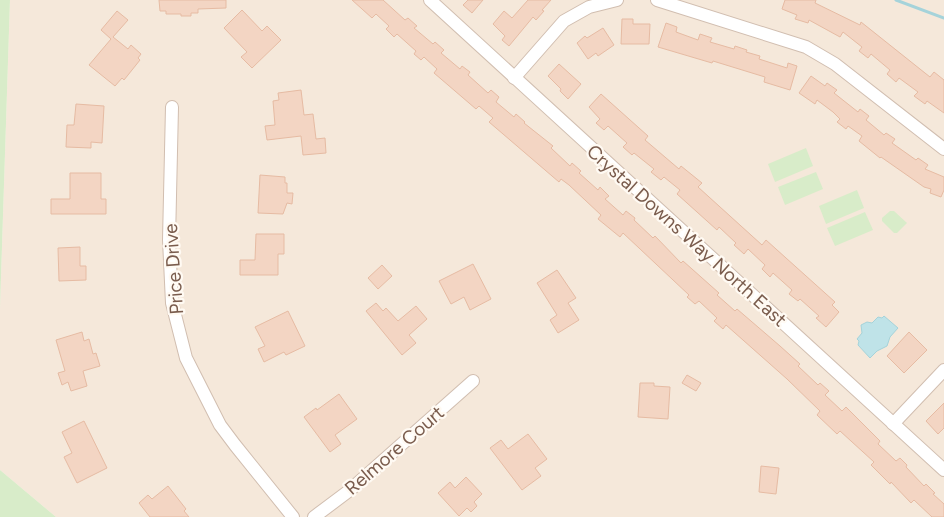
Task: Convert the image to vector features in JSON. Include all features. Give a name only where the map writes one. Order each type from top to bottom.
[{"type":"street","name":"Crystal Downs Way North East","points":[[430,0],[944,470]]},
{"type":"street","points":[[514,78],[564,21],[589,7],[617,0]]},
{"type":"street","points":[[657,0],[806,47],[835,64],[944,149]]},
{"type":"street","name":"Price Drive","points":[[172,106],[169,240],[172,303],[186,358],[220,424],[294,517]]},
{"type":"street","points":[[893,424],[944,370]]},
{"type":"street","name":"Relmore Court","points":[[314,517],[350,490],[473,381]]},
{"type":"shaded area","points":[[10,0],[944,0],[944,517],[56,517],[0,470],[0,308]]},
{"type":"green space","points":[[0,0],[10,0],[0,308]]},
{"type":"green space","points":[[806,148],[813,166],[775,182],[768,164]]},
{"type":"green space","points":[[816,172],[823,189],[785,205],[778,187]]},
{"type":"green space","points":[[857,190],[864,208],[826,224],[819,206]]},
{"type":"green space","points":[[890,211],[894,211],[907,223],[897,233],[894,233],[882,221],[882,218]]},
{"type":"green space","points":[[865,212],[873,230],[835,246],[827,228]]},
{"type":"green space","points":[[0,470],[56,517],[0,517]]},
{"type":"water","points":[[884,316],[898,328],[890,337],[887,346],[877,351],[870,358],[858,345],[859,341],[857,339],[862,333],[861,325],[867,322],[872,323],[878,317],[882,318]]},
{"type":"building","points":[[159,0],[226,0],[226,8],[198,9],[198,13],[191,13],[191,16],[181,16],[181,14],[166,14],[166,11],[160,11]]},
{"type":"building","points":[[352,0],[383,0],[405,20],[408,18],[417,26],[414,28],[433,44],[435,42],[444,50],[441,53],[460,69],[462,66],[470,72],[468,75],[488,93],[491,90],[499,97],[496,102],[514,117],[516,114],[524,123],[553,146],[551,148],[570,166],[572,163],[581,171],[579,173],[598,190],[600,187],[609,196],[605,199],[623,215],[626,211],[635,218],[634,220],[653,238],[655,236],[681,263],[683,261],[719,293],[717,295],[735,311],[737,309],[800,364],[798,366],[818,385],[820,383],[829,391],[825,395],[842,411],[846,407],[880,441],[878,444],[896,461],[900,458],[924,486],[926,484],[935,493],[933,494],[944,504],[944,517],[932,517],[914,500],[911,503],[871,465],[874,462],[840,431],[837,434],[817,415],[820,411],[787,379],[726,325],[723,329],[714,321],[717,318],[699,301],[695,304],[687,297],[689,295],[623,233],[620,237],[598,219],[601,215],[569,185],[561,179],[559,182],[489,122],[493,118],[479,106],[476,109],[434,73],[437,69],[424,57],[421,60],[414,54],[416,51],[397,34],[394,37],[386,29],[389,26],[376,14],[372,18]]},
{"type":"building","points":[[468,0],[483,0],[472,13],[463,5]]},
{"type":"building","points":[[528,0],[551,0],[536,20],[533,17],[509,46],[502,40],[505,36],[493,24],[504,11],[512,18]]},
{"type":"building","points":[[785,0],[816,0],[815,3],[860,25],[861,22],[930,77],[934,72],[944,80],[944,113],[927,101],[925,104],[914,96],[918,92],[899,78],[896,82],[887,74],[890,70],[871,54],[868,58],[859,51],[862,47],[843,32],[840,37],[809,20],[808,23],[795,19],[797,15],[782,9]]},
{"type":"building","points":[[242,10],[262,31],[267,26],[281,40],[252,68],[241,57],[247,52],[224,28]]},
{"type":"building","points":[[117,11],[128,20],[113,37],[128,49],[131,45],[141,54],[138,58],[140,60],[124,80],[122,78],[115,86],[89,65],[111,39],[101,30]]},
{"type":"building","points":[[622,19],[633,19],[633,24],[650,24],[649,44],[621,44]]},
{"type":"building","points":[[666,23],[677,27],[676,32],[698,40],[700,34],[712,38],[710,42],[734,49],[735,46],[747,50],[746,52],[760,56],[759,59],[787,68],[788,63],[797,66],[790,90],[764,82],[765,77],[658,47]]},
{"type":"building","points":[[603,28],[614,45],[598,56],[596,53],[588,59],[577,43],[585,36],[587,38]]},
{"type":"building","points":[[559,64],[581,84],[568,99],[548,76]]},
{"type":"building","points":[[811,76],[825,86],[827,83],[837,90],[834,93],[858,112],[860,109],[869,116],[866,120],[884,135],[886,133],[895,139],[892,143],[916,160],[918,158],[928,165],[925,169],[944,177],[944,190],[941,197],[930,193],[931,189],[924,187],[880,158],[859,141],[862,136],[848,126],[846,129],[837,122],[840,119],[817,100],[815,104],[799,93]]},
{"type":"building","points":[[301,90],[304,115],[313,114],[316,139],[325,138],[326,153],[303,155],[301,136],[267,140],[265,126],[275,125],[273,101],[279,100],[278,93]]},
{"type":"building","points":[[601,94],[648,136],[645,140],[679,169],[681,166],[702,183],[698,187],[762,245],[766,240],[835,302],[832,305],[839,312],[826,327],[816,318],[819,316],[800,299],[798,301],[789,294],[792,290],[773,273],[770,277],[762,269],[765,265],[748,249],[744,254],[734,245],[736,243],[719,227],[717,230],[677,194],[680,190],[664,177],[661,180],[651,172],[654,169],[623,147],[627,143],[608,126],[604,130],[596,123],[600,119],[589,107]]},
{"type":"building","points":[[76,104],[104,106],[102,143],[91,142],[91,148],[66,147],[67,125],[74,125]]},
{"type":"building","points":[[70,173],[101,173],[101,199],[106,199],[106,214],[51,214],[51,199],[70,199]]},
{"type":"building","points":[[260,175],[285,177],[287,193],[293,193],[292,204],[287,203],[283,214],[258,213]]},
{"type":"building","points":[[256,234],[284,234],[284,254],[278,254],[278,275],[240,275],[240,260],[255,260]]},
{"type":"building","points":[[80,247],[80,266],[86,266],[86,280],[59,281],[58,248]]},
{"type":"building","points":[[473,264],[491,299],[470,310],[464,297],[451,304],[439,281]]},
{"type":"building","points":[[382,265],[392,276],[378,289],[368,278]]},
{"type":"building","points":[[557,270],[576,298],[568,303],[579,320],[558,333],[550,320],[557,315],[537,283]]},
{"type":"building","points":[[376,303],[383,311],[386,308],[398,321],[416,306],[427,319],[409,335],[416,343],[402,355],[366,311]]},
{"type":"building","points":[[288,311],[305,346],[286,355],[284,352],[264,362],[258,349],[265,346],[255,327]]},
{"type":"building","points":[[82,332],[84,341],[89,339],[93,354],[96,353],[100,366],[83,371],[87,386],[71,391],[68,382],[62,385],[58,373],[65,371],[56,340]]},
{"type":"building","points":[[909,332],[927,350],[904,373],[887,356]]},
{"type":"building","points":[[687,375],[701,383],[696,391],[682,383]]},
{"type":"building","points":[[640,383],[654,383],[654,386],[670,387],[668,419],[638,417]]},
{"type":"building","points":[[339,394],[357,419],[335,435],[341,444],[330,452],[304,417]]},
{"type":"building","points":[[944,403],[944,428],[938,434],[926,421]]},
{"type":"building","points":[[84,421],[107,468],[77,483],[64,457],[72,453],[62,432]]},
{"type":"building","points":[[528,434],[547,459],[535,468],[541,476],[522,490],[490,448],[501,440],[508,449]]},
{"type":"building","points":[[761,466],[779,468],[776,494],[759,492]]},
{"type":"building","points":[[466,477],[482,494],[474,502],[477,506],[471,512],[467,508],[459,516],[438,493],[450,482],[455,488]]},
{"type":"building","points":[[168,486],[186,509],[184,511],[189,517],[150,517],[139,503],[148,495],[152,499]]},
{"type":"waterway","points":[[896,0],[944,18]]}]
